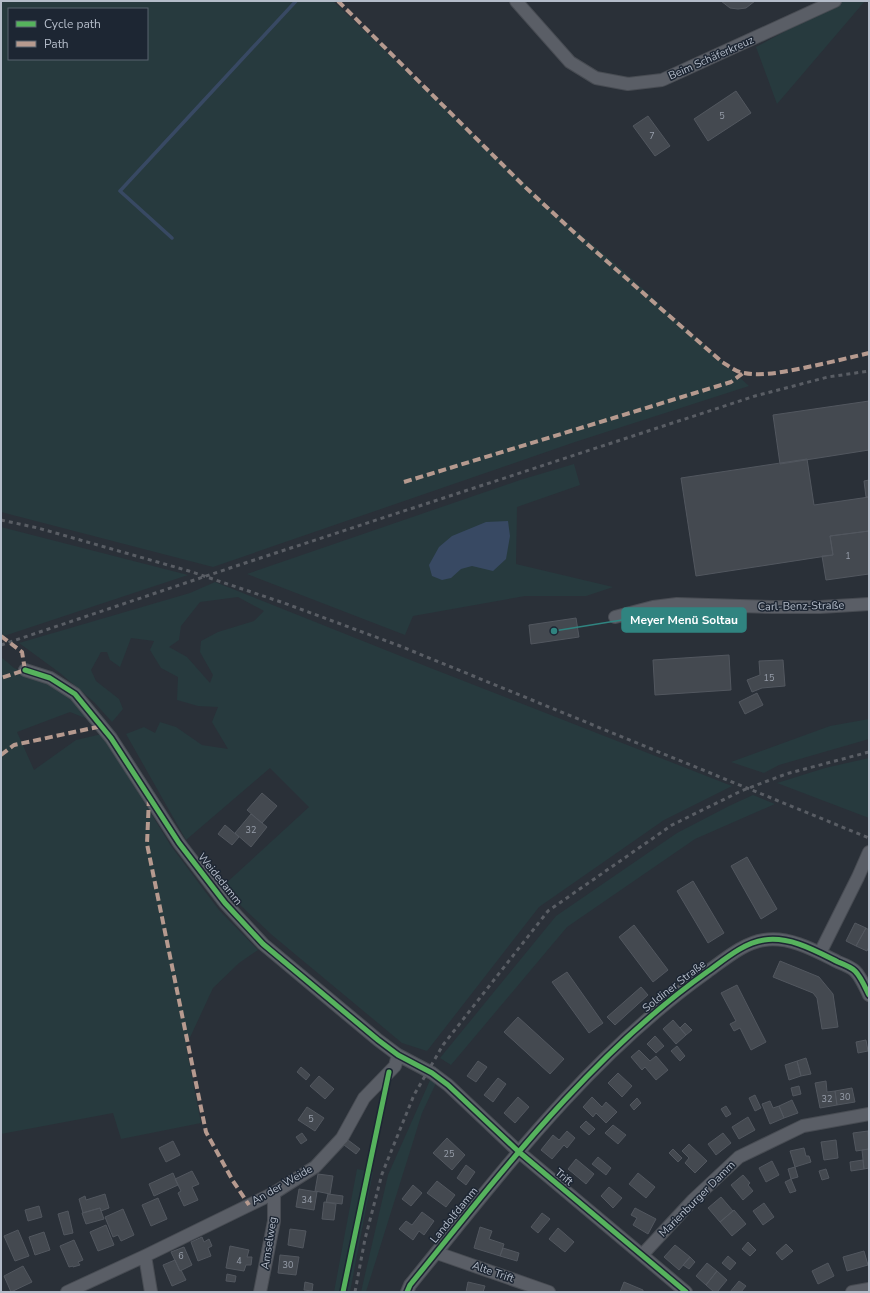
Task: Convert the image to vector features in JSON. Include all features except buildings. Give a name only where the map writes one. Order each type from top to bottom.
[{"type":"street","name":"Beim Schäferkreuz","points":[[516,1],[570,62],[596,78],[628,84],[662,80],[835,1]]},
{"type":"street","name":"Carl-Benz-Straße","points":[[615,617],[653,607],[677,604],[781,607],[869,604]]},
{"type":"street","name":"Weidedamm","points":[[25,670],[50,678],[75,694],[111,738],[179,843],[225,903],[264,944],[378,1040],[398,1055],[432,1073]]},
{"type":"street","points":[[820,953],[838,914],[853,888],[869,852]]},
{"type":"street","name":"Soldiner Straße","points":[[519,1152],[595,1069],[628,1036],[689,985],[731,955],[751,944],[764,940],[778,939],[791,942],[820,953],[854,970],[869,995]]},
{"type":"street","name":"An der Weide","points":[[67,1292],[274,1193],[315,1167],[342,1138],[364,1098],[395,1066],[398,1055]]},
{"type":"street","name":"Trift","points":[[432,1073],[448,1085],[519,1152],[642,1255],[681,1291]]},
{"type":"street","name":"Marienburger Damm","points":[[642,1255],[693,1200],[739,1157],[803,1126],[869,1114]]},
{"type":"street","name":"Landolfdamm","points":[[407,1292],[410,1285],[519,1152]]},
{"type":"street","name":"Amselweg","points":[[260,1292],[274,1221],[274,1193]]},
{"type":"street","name":"Alte Trift","points":[[436,1253],[549,1292]]},
{"type":"street","points":[[145,1256],[151,1292]]},
{"type":"street","points":[[852,1292],[869,1289]]},
{"type":"green space","points":[[1,1],[333,1],[558,215],[618,266],[749,386],[575,442],[213,567],[1,512]]},
{"type":"green space","points":[[836,1],[865,1],[777,104],[756,47],[830,7]]},
{"type":"green space","points":[[574,464],[580,485],[517,507],[516,564],[613,587],[586,596],[525,596],[413,616],[405,635],[247,574],[520,480]]},
{"type":"green space","points":[[1,527],[188,575],[1,637]]},
{"type":"green space","points":[[215,582],[732,786],[664,820],[539,907],[427,1051],[402,1043],[272,935],[238,903],[223,886],[309,807],[270,768],[186,840],[126,734],[144,727],[155,733],[160,722],[176,727],[202,745],[228,749],[212,722],[218,707],[198,706],[177,700],[178,677],[161,668],[150,650],[154,641],[131,638],[120,667],[110,660],[107,652],[101,652],[91,670],[96,681],[119,699],[123,709],[112,722],[94,702],[60,673],[19,643],[190,593]],"holes":[[[238,597],[264,611],[254,621],[218,632],[201,641],[200,652],[213,675],[210,683],[187,657],[169,647],[179,640],[181,626],[200,602]]]},
{"type":"green space","points":[[1,657],[14,668],[51,685],[70,696],[90,716],[85,718],[70,712],[17,732],[34,770],[76,740],[102,734],[171,846],[219,910],[258,950],[239,963],[213,988],[186,1046],[201,1123],[121,1139],[113,1113],[1,1134]]},
{"type":"green space","points":[[869,719],[869,739],[779,765],[764,773],[731,762],[830,726]]},
{"type":"green space","points":[[869,758],[869,818],[777,783],[825,768]]},
{"type":"green space","points":[[753,795],[775,804],[695,839],[567,927],[451,1065],[440,1058],[556,916],[677,833]]},
{"type":"green space","points":[[431,1078],[436,1083],[422,1113],[366,1292],[361,1292],[388,1175]]},
{"type":"green space","points":[[357,1169],[373,1172],[350,1292],[334,1292]]},
{"type":"water","points":[[508,521],[510,536],[506,559],[493,571],[472,566],[461,569],[451,578],[442,580],[432,576],[429,565],[439,547],[452,536],[486,522]]},
{"type":"waterway","points":[[172,238],[120,191],[296,1]]},
{"type":"railway","points":[[1,645],[236,566],[755,396],[828,377],[869,371]]},
{"type":"railway","points":[[1,520],[38,528],[189,571],[284,603],[400,646],[869,838]]},
{"type":"railway","points":[[355,1292],[365,1239],[382,1174],[414,1095],[443,1045],[548,911],[672,825],[741,791],[786,774],[869,752]]},
{"type":"marked path","points":[[338,1],[524,186],[578,236],[722,362],[741,372],[762,374],[803,368],[869,353]]},
{"type":"marked path","points":[[404,482],[731,382],[743,373]]},
{"type":"marked path","points":[[1,636],[22,652],[25,670],[1,678]]},
{"type":"marked path","points":[[1,755],[14,745],[102,726]]},
{"type":"marked path","points":[[149,798],[147,844],[206,1132],[233,1181],[249,1205]]},
{"type":"cycle path","points":[[25,670],[50,678],[75,694],[111,738],[179,843],[225,903],[263,944],[378,1040],[398,1055],[432,1073],[448,1085],[519,1152],[686,1292]]},
{"type":"cycle path","points":[[407,1292],[410,1285],[478,1201],[548,1118],[585,1078],[664,1005],[741,948],[756,942],[774,939],[802,945],[853,970],[861,979],[869,995]]},
{"type":"cycle path","points":[[343,1292],[389,1072]]},
{"type":"place","name":"Meyer Menü Soltau","points":[[554,631]]}]
